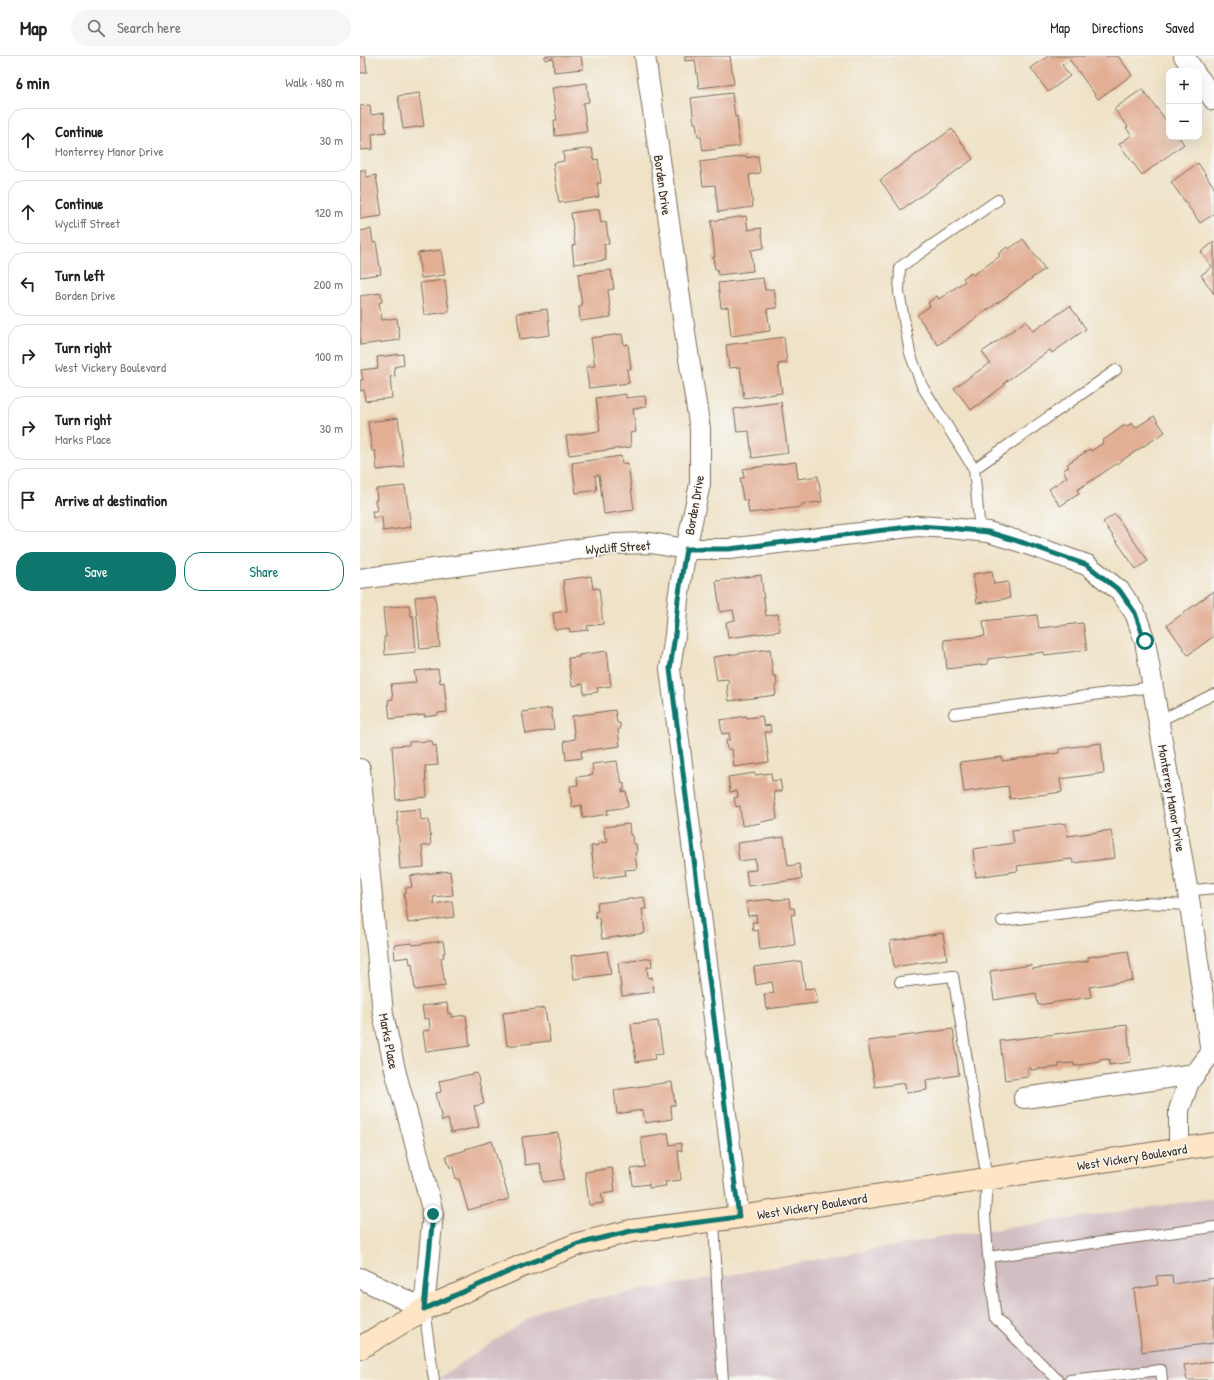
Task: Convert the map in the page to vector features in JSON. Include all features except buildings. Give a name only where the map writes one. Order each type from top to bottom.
[{"type":"main road","name":"West Vickery Boulevard","points":[[360,1348],[424,1309],[522,1266],[578,1244],[631,1231],[739,1217],[987,1180],[1214,1144]]},
{"type":"street","name":"Borden Drive","points":[[645,56],[700,429],[700,484],[686,549],[678,599],[670,669],[739,1217]]},
{"type":"street","points":[[1184,56],[1192,68]]},
{"type":"street","points":[[1202,82],[1213,96]]},
{"type":"street","name":"Wycliff Street","points":[[360,578],[616,544],[651,543],[686,549],[729,549],[917,526],[988,532],[1087,565]]},
{"type":"street","name":"Monterrey Manor Drive","points":[[1087,565],[1120,591],[1135,613],[1145,641],[1189,898],[1212,1054],[1189,1082],[1179,1110],[1179,1150]]},
{"type":"street","name":"Marks Place","points":[[360,769],[383,1014],[396,1074],[433,1214],[424,1309]]},
{"type":"street","points":[[1024,1098],[1195,1074]]},
{"type":"street","points":[[360,1278],[424,1309]]},
{"type":"lane","points":[[980,531],[974,469],[922,386],[910,353],[899,292],[900,267],[998,200]]},
{"type":"lane","points":[[974,469],[1116,370]]},
{"type":"lane","points":[[954,714],[1152,687]]},
{"type":"lane","points":[[1158,722],[1214,694]]},
{"type":"lane","points":[[1002,920],[1189,898],[1214,888]]},
{"type":"lane","points":[[900,982],[953,976],[987,1180],[985,1215],[988,1257],[996,1319],[1058,1380]]},
{"type":"lane","points":[[714,1220],[723,1380]]},
{"type":"lane","points":[[988,1257],[1214,1227]]},
{"type":"lane","points":[[424,1309],[434,1380]]},
{"type":"lane","points":[[1070,1380],[1161,1370],[1162,1380]]},
{"type":"shaded area","points":[[1214,1198],[1214,1380],[436,1380],[546,1307],[945,1237]]},
{"type":"route","points":[[433,1214],[424,1309],[522,1266],[578,1244],[631,1231],[739,1217],[670,669],[678,599],[686,549],[729,549],[917,526],[988,532],[1087,565],[1120,591],[1135,613],[1145,641]]}]
